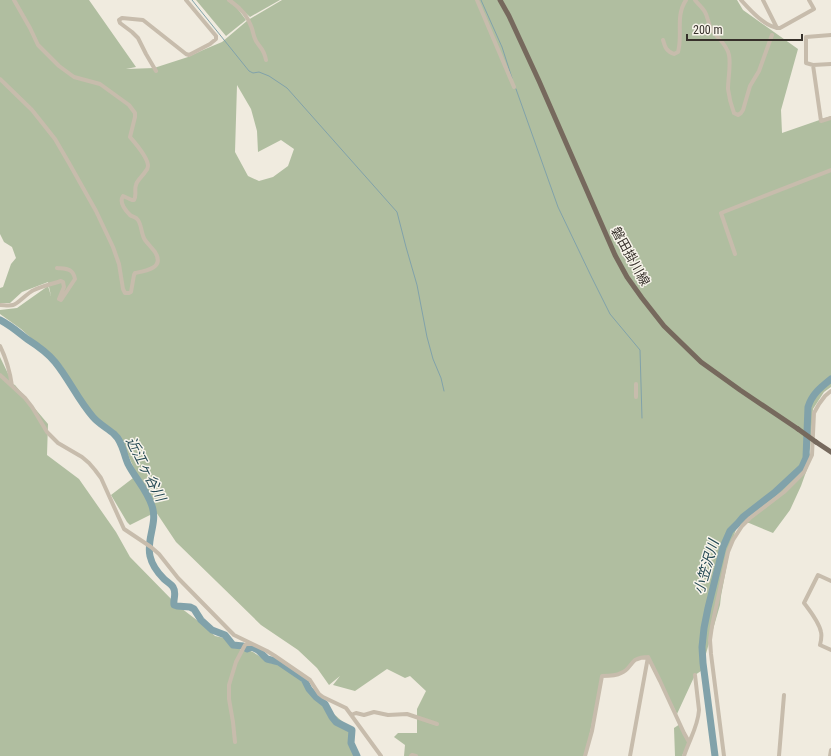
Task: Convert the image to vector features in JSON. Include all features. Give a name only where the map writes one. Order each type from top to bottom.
[{"type":"main road","name":"磐田掛川線","points":[[500,0],[539,81],[615,256],[627,277],[664,326],[702,362],[740,390],[831,452]]},
{"type":"street","points":[[0,78],[32,110],[55,140],[96,211],[113,247],[119,264],[125,293],[131,292],[135,273],[153,268],[158,262],[155,252],[142,236],[141,226],[137,219],[130,215],[121,201],[123,196],[134,200],[136,183],[148,166],[140,149],[130,137],[135,120],[135,113],[129,105],[100,84],[74,77],[59,66],[38,45],[14,0]]},
{"type":"street","points":[[156,71],[138,38],[120,24],[119,20],[122,18],[143,20],[189,55],[210,44],[216,39],[216,36],[186,0]]},
{"type":"street","points":[[229,0],[240,8],[247,17],[255,40],[264,51],[266,60]]},
{"type":"street","points":[[477,0],[514,87]]},
{"type":"street","points":[[663,40],[668,52],[674,54],[678,52],[680,46],[680,20],[686,0]]},
{"type":"street","points":[[695,0],[705,12],[712,30],[726,45],[729,52],[730,72],[728,90],[734,113],[738,115],[743,110],[750,86],[759,71],[772,35]]},
{"type":"street","points":[[741,0],[751,12],[770,26],[777,28],[780,28],[814,9],[809,0]]},
{"type":"street","points":[[763,0],[777,28]]},
{"type":"street","points":[[831,35],[806,37],[806,63],[813,65],[831,64]]},
{"type":"street","points":[[813,65],[821,121],[831,118]]},
{"type":"street","points":[[735,254],[721,213],[831,170]]},
{"type":"street","points":[[0,305],[13,305],[35,289],[61,281],[63,282],[64,287],[59,300],[61,300],[75,279],[74,274],[71,271],[57,268]]},
{"type":"street","points":[[0,346],[11,377],[12,386]]},
{"type":"street","points":[[0,375],[25,398],[47,432],[58,443],[82,457],[95,470],[101,478],[124,529],[159,554],[178,578],[234,635],[267,651],[310,680],[319,694],[323,697],[346,708],[381,756]]},
{"type":"street","points":[[636,384],[636,397]]},
{"type":"street","points":[[724,756],[710,651],[710,640],[728,552],[733,540],[742,526],[784,492],[804,472],[812,455],[814,413],[825,396],[831,391]]},
{"type":"street","points":[[831,580],[818,576],[804,603],[819,627],[821,633],[820,645],[831,650]]},
{"type":"street","points":[[235,742],[229,699],[229,685],[236,662],[245,645],[250,642]]},
{"type":"street","points":[[648,656],[684,734],[690,742]]},
{"type":"street","points":[[584,756],[592,731],[602,676],[622,673],[639,658],[648,656]]},
{"type":"street","points":[[630,756],[648,656]]},
{"type":"street","points":[[684,756],[699,716],[695,675]]},
{"type":"street","points":[[779,756],[784,695]]},
{"type":"street","points":[[351,715],[356,713],[364,715],[374,712],[388,715],[407,714],[437,724]]},
{"type":"street","points":[[830,756],[831,750]]},
{"type":"street","points":[[411,756],[416,756]]},
{"type":"green space","points":[[0,0],[89,0],[136,67],[126,69],[154,68],[188,57],[222,42],[248,20],[282,0],[737,0],[743,10],[798,49],[781,110],[782,133],[831,116],[831,387],[824,392],[813,409],[810,451],[804,432],[811,458],[801,486],[790,510],[773,533],[749,523],[738,523],[730,548],[720,605],[701,671],[695,675],[677,714],[648,657],[636,660],[622,673],[602,676],[585,756],[404,756],[405,745],[394,737],[398,733],[417,733],[417,709],[426,691],[410,676],[405,678],[387,669],[355,691],[333,685],[340,676],[329,685],[317,668],[298,650],[261,625],[176,542],[156,512],[130,525],[127,522],[111,495],[137,475],[120,437],[98,420],[90,411],[62,366],[21,329],[0,314],[0,310],[17,308],[48,286],[51,296],[48,282],[22,292],[10,303],[0,303],[0,288],[3,287],[11,264],[16,258],[12,247],[4,242],[0,234]],"holes":[[[237,85],[251,109],[257,131],[258,152],[281,140],[294,149],[288,166],[273,177],[259,181],[248,176],[235,152]]]},
{"type":"green space","points":[[196,0],[229,0],[234,4],[246,20],[226,36]]},
{"type":"green space","points":[[231,0],[280,0],[250,17]]},
{"type":"green space","points":[[0,357],[13,384],[48,424],[47,455],[79,479],[116,532],[130,557],[177,605],[215,636],[230,641],[242,651],[243,648],[253,652],[270,663],[280,665],[300,679],[309,692],[352,730],[353,753],[357,756],[0,756]]},
{"type":"green space","points":[[680,724],[689,741],[682,756],[675,756],[674,728]]},
{"type":"waterway","points":[[192,0],[249,71],[253,73],[259,72],[269,76],[287,88],[397,212],[417,285],[427,337],[444,391]]},
{"type":"waterway","points":[[481,0],[502,47],[512,78]]},
{"type":"waterway","points":[[516,89],[558,207],[610,314],[640,350],[642,418]]},
{"type":"waterway","name":"近江ヶ谷川","points":[[0,320],[11,326],[49,355],[93,417],[117,437],[128,464],[152,506],[154,519],[149,543],[150,556],[157,571],[174,589],[174,605],[194,609],[201,620],[212,630],[225,635],[233,645],[243,646],[247,649],[252,647],[258,650],[267,659],[279,662],[304,679],[309,689],[325,704],[336,722],[352,730],[351,743],[357,756]]},
{"type":"waterway","name":"小笠沢川","points":[[715,756],[702,647],[708,608],[723,547],[730,531],[743,517],[774,493],[802,467],[806,458],[808,407],[814,395],[831,379]]}]
